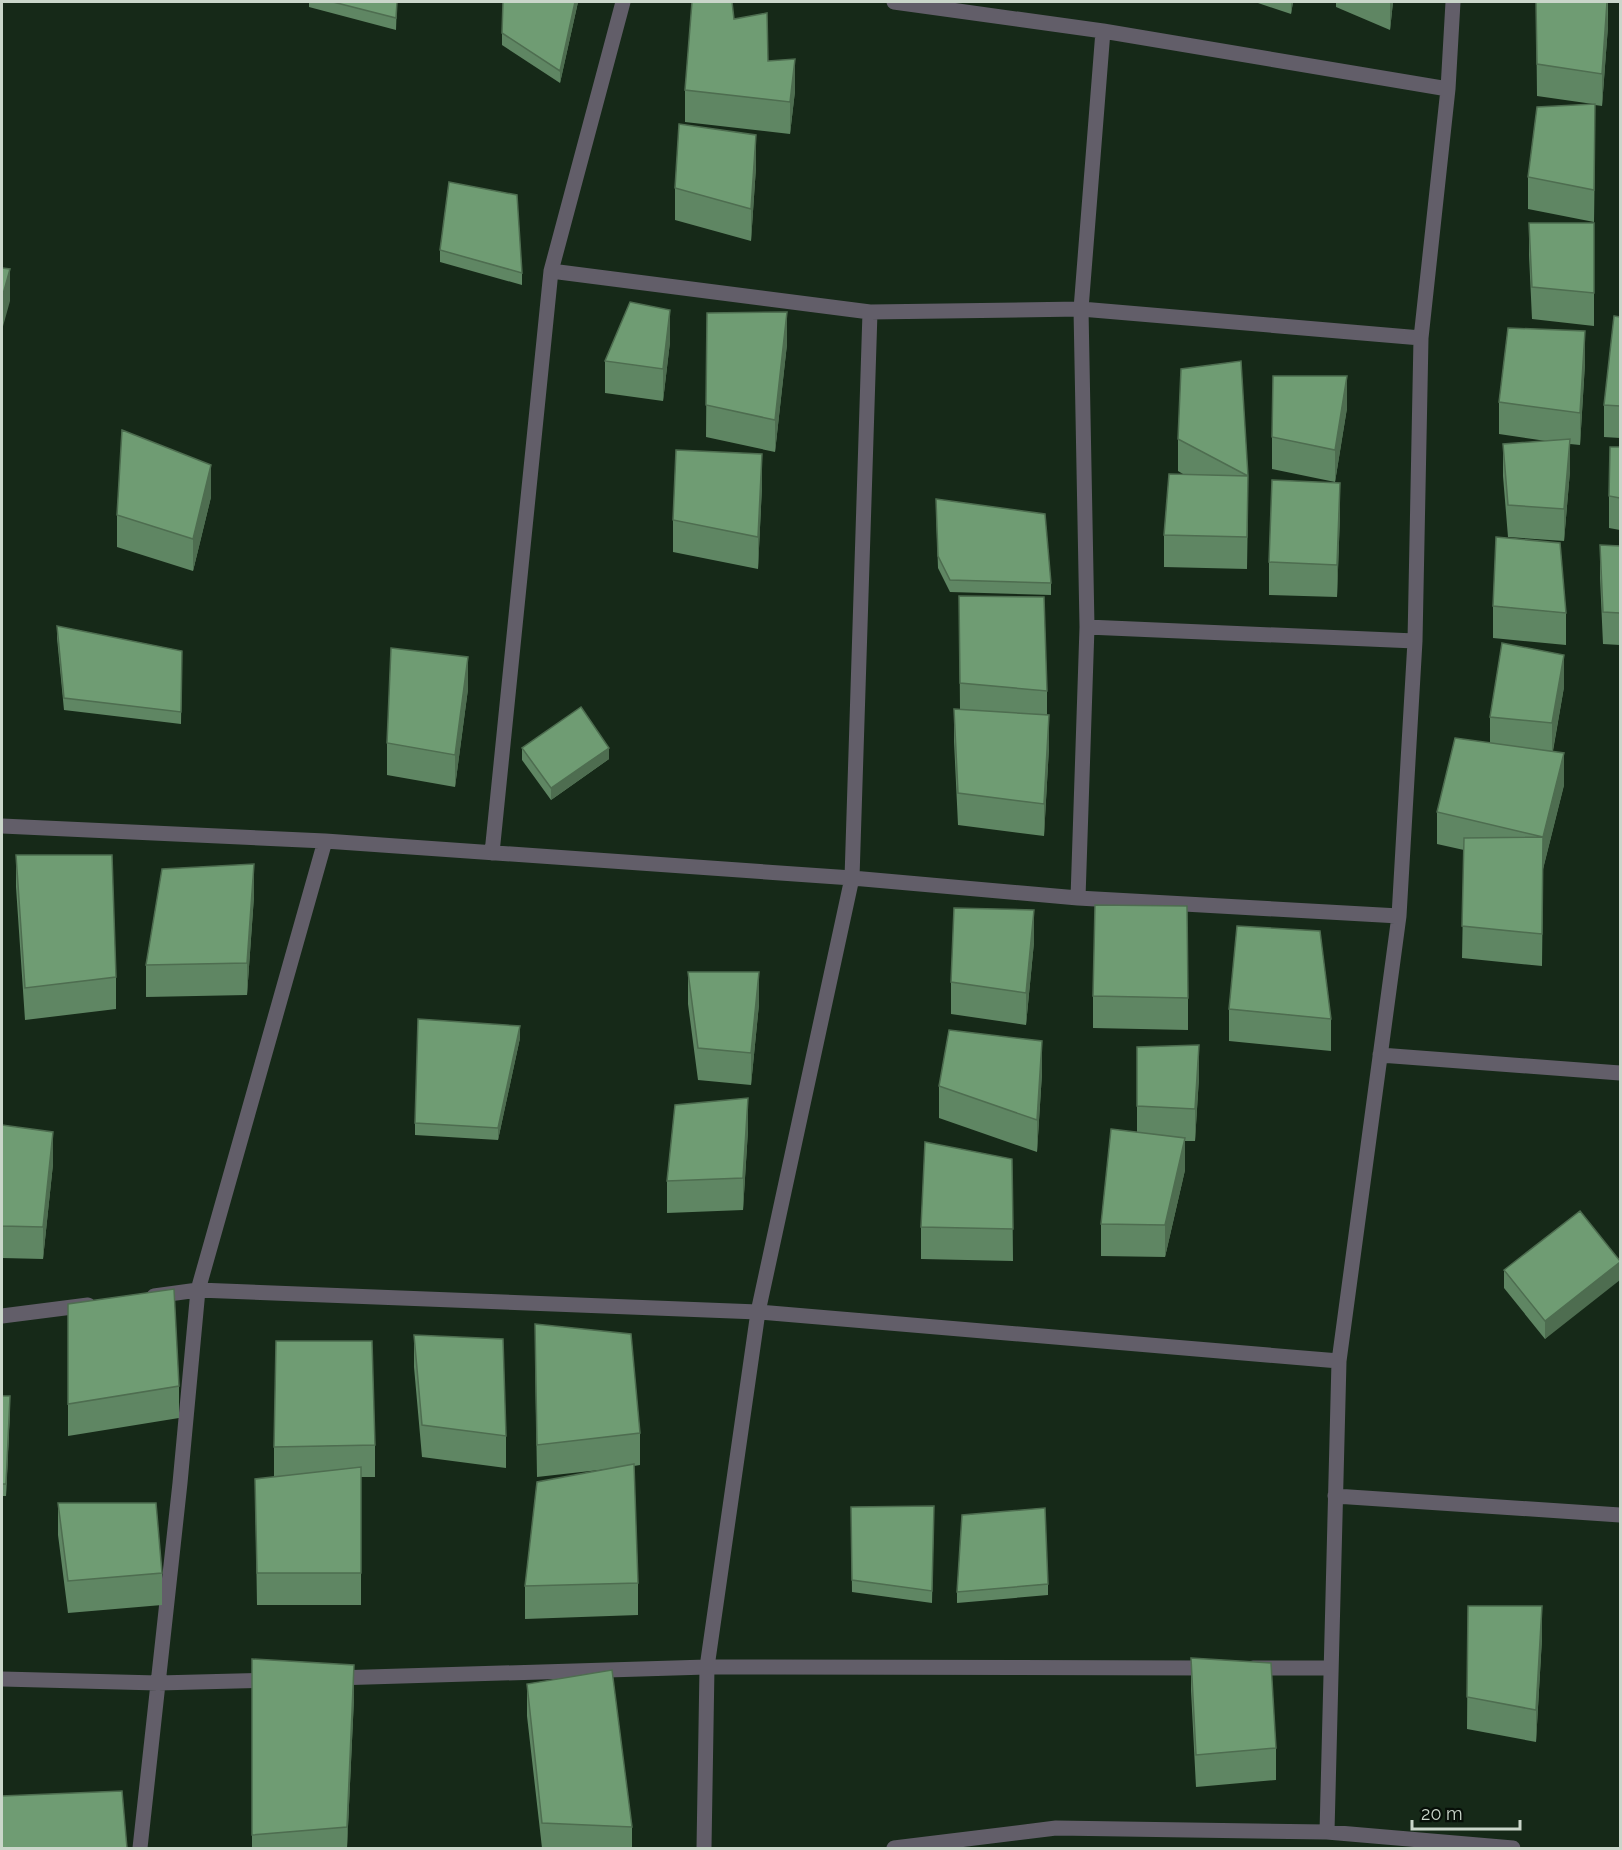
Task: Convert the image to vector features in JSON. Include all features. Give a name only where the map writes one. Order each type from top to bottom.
[{"type":"street","points":[[492,853],[550,271],[623,2]]},
{"type":"street","points":[[894,2],[1103,32],[1448,89]]},
{"type":"street","points":[[1327,1832],[1339,1361],[1399,916],[1415,641],[1421,338],[1448,89],[1453,2]]},
{"type":"street","points":[[1077,898],[1088,627],[1081,309],[1103,32]]},
{"type":"street","points":[[550,271],[870,312],[1081,309],[1421,338]]},
{"type":"street","points":[[704,1848],[707,1667],[758,1312],[852,878],[870,312]]},
{"type":"street","points":[[1088,627],[1415,641]]},
{"type":"street","points":[[2,826],[325,841],[852,878],[1077,898],[1399,916]]},
{"type":"street","points":[[140,1848],[180,1484],[198,1290],[325,841]]},
{"type":"street","points":[[1380,1055],[1620,1073]]},
{"type":"street","points":[[140,1298],[198,1290],[758,1312],[1339,1361]]},
{"type":"street","points":[[2,1316],[105,1303]]},
{"type":"street","points":[[1335,1496],[1620,1515]]},
{"type":"street","points":[[325,1678],[707,1667],[1331,1668]]},
{"type":"street","points":[[2,1679],[158,1683],[289,1679]]},
{"type":"street","points":[[894,1848],[1056,1828],[1327,1832],[1418,1845],[1513,1848]]},
{"type":"building","points":[[333,2],[397,2],[396,18]]},
{"type":"building","points":[[503,2],[575,2],[560,71],[502,33]]},
{"type":"building","points":[[692,2],[732,2],[734,19],[767,13],[768,61],[795,59],[790,102],[685,90]]},
{"type":"building","points":[[1536,2],[1607,2],[1602,74],[1537,64]]},
{"type":"building","points":[[1595,104],[1594,190],[1528,177],[1537,107]]},
{"type":"building","points":[[679,124],[756,135],[751,209],[675,188]]},
{"type":"building","points":[[449,182],[517,195],[522,273],[440,250]]},
{"type":"building","points":[[1529,223],[1594,223],[1594,293],[1532,287]]},
{"type":"building","points":[[2,268],[10,269],[2,298]]},
{"type":"building","points":[[630,302],[670,310],[663,369],[605,361]]},
{"type":"building","points":[[787,312],[775,420],[706,405],[707,313]]},
{"type":"building","points":[[1614,316],[1620,317],[1620,406],[1604,405]]},
{"type":"building","points":[[1508,328],[1585,331],[1580,413],[1499,402]]},
{"type":"building","points":[[1241,361],[1248,476],[1178,439],[1181,369]]},
{"type":"building","points":[[1273,376],[1347,376],[1335,450],[1272,437]]},
{"type":"building","points":[[122,430],[211,465],[193,539],[117,515]]},
{"type":"building","points":[[1570,439],[1564,509],[1508,505],[1503,444]]},
{"type":"building","points":[[1610,447],[1620,447],[1620,498],[1609,496]]},
{"type":"building","points":[[676,450],[762,454],[758,537],[673,520]]},
{"type":"building","points":[[1169,474],[1248,476],[1247,537],[1164,535]]},
{"type":"building","points":[[1272,480],[1340,483],[1337,565],[1269,562]]},
{"type":"building","points":[[936,499],[1045,514],[1051,583],[950,580],[938,556]]},
{"type":"building","points":[[1496,537],[1560,543],[1566,613],[1493,606]]},
{"type":"building","points":[[1600,545],[1620,546],[1620,613],[1603,612]]},
{"type":"building","points":[[959,596],[1044,597],[1047,691],[960,683]]},
{"type":"building","points":[[57,626],[182,651],[181,712],[64,698]]},
{"type":"building","points":[[1502,643],[1564,655],[1552,723],[1490,717]]},
{"type":"building","points":[[391,648],[468,657],[455,755],[387,743]]},
{"type":"building","points":[[581,707],[609,748],[551,788],[522,748]]},
{"type":"building","points":[[954,709],[1049,715],[1044,804],[958,793]]},
{"type":"building","points":[[1455,738],[1564,753],[1543,837],[1437,812]]},
{"type":"building","points":[[1543,837],[1542,934],[1462,926],[1464,838]]},
{"type":"building","points":[[16,855],[112,855],[116,977],[25,988]]},
{"type":"building","points":[[254,864],[247,963],[146,965],[162,869]]},
{"type":"building","points":[[1095,905],[1187,906],[1188,998],[1093,996]]},
{"type":"building","points":[[954,908],[1034,910],[1026,993],[951,982]]},
{"type":"building","points":[[1237,926],[1320,931],[1331,1019],[1229,1009]]},
{"type":"building","points":[[688,972],[759,972],[751,1053],[698,1048]]},
{"type":"building","points":[[418,1019],[520,1026],[498,1128],[415,1123]]},
{"type":"building","points":[[949,1030],[1042,1041],[1037,1120],[939,1086]]},
{"type":"building","points":[[1199,1045],[1195,1109],[1137,1106],[1137,1047]]},
{"type":"building","points":[[748,1098],[743,1178],[667,1181],[675,1105]]},
{"type":"building","points":[[2,1125],[53,1132],[43,1227],[2,1226]]},
{"type":"building","points":[[1111,1129],[1185,1138],[1165,1225],[1101,1224]]},
{"type":"building","points":[[925,1142],[1012,1159],[1013,1229],[921,1227]]},
{"type":"building","points":[[1580,1211],[1620,1262],[1545,1321],[1504,1270]]},
{"type":"building","points":[[174,1289],[179,1386],[68,1404],[68,1304]]},
{"type":"building","points":[[535,1324],[631,1334],[640,1433],[537,1445]]},
{"type":"building","points":[[414,1335],[503,1339],[506,1436],[422,1425]]},
{"type":"building","points":[[276,1341],[372,1341],[375,1445],[274,1447]]},
{"type":"building","points":[[2,1396],[10,1396],[6,1484],[2,1484]]},
{"type":"building","points":[[634,1464],[638,1583],[525,1586],[537,1482]]},
{"type":"building","points":[[361,1467],[361,1573],[257,1573],[255,1479]]},
{"type":"building","points":[[58,1503],[156,1503],[162,1573],[68,1581]]},
{"type":"building","points":[[934,1506],[932,1591],[852,1580],[851,1507]]},
{"type":"building","points":[[1045,1508],[1048,1584],[957,1592],[962,1515]]},
{"type":"building","points":[[1468,1606],[1542,1606],[1536,1710],[1467,1697]]},
{"type":"building","points":[[1191,1658],[1271,1663],[1276,1748],[1196,1755]]},
{"type":"building","points":[[252,1659],[354,1665],[347,1827],[252,1835]]},
{"type":"building","points":[[612,1670],[632,1827],[542,1823],[527,1684]]},
{"type":"building","points":[[122,1791],[127,1848],[2,1848],[2,1796]]}]
